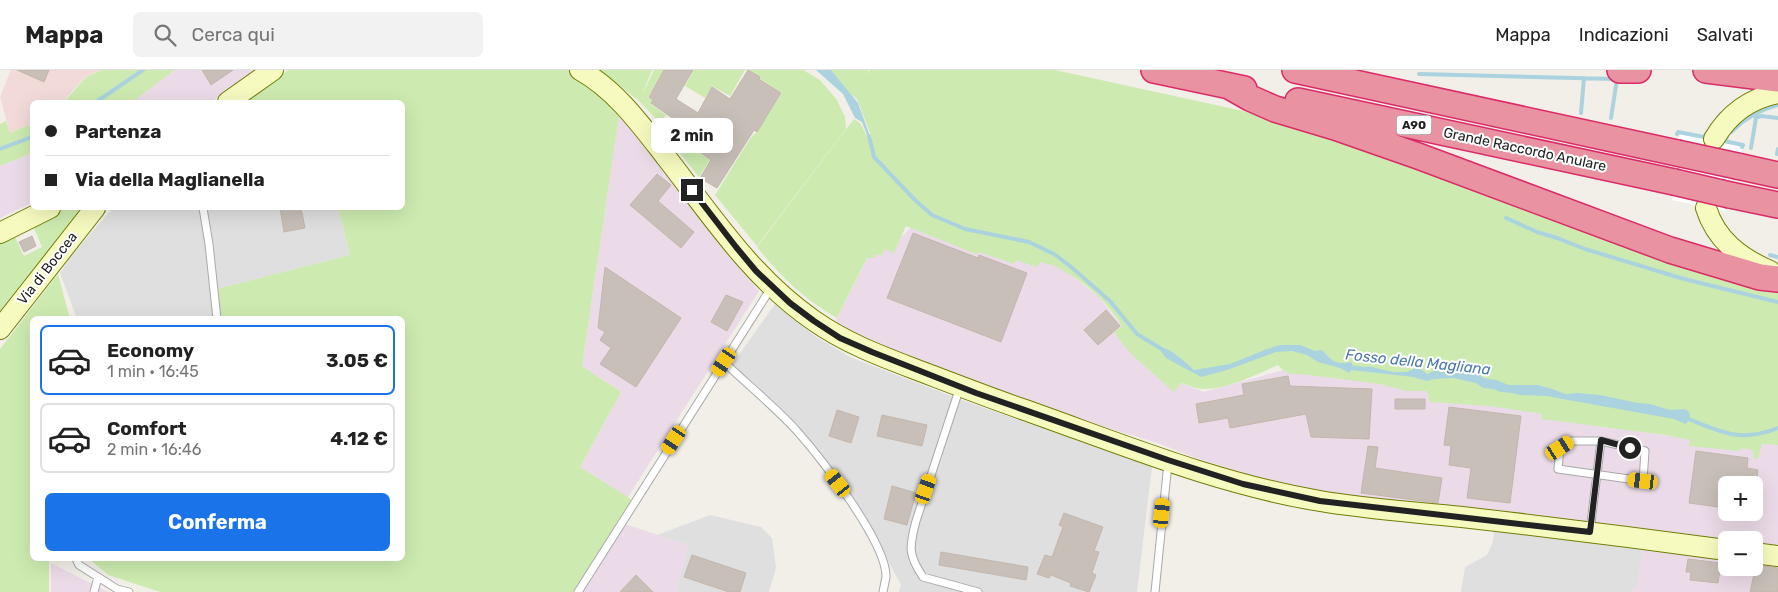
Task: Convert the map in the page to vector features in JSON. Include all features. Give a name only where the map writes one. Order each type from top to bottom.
[{"type":"highway","name":"Grande Raccordo Anulare","points":[[1154,70],[1778,205]]},
{"type":"highway","name":"Grande Raccordo Anulare","points":[[1294,70],[1778,174]]},
{"type":"highway","points":[[1620,70],[1638,70]]},
{"type":"highway","points":[[1706,70],[1778,79]]},
{"type":"highway","points":[[1229,86],[1275,109],[1335,127],[1418,156],[1670,250],[1760,277],[1778,279]]},
{"type":"main road","points":[[231,100],[273,70]]},
{"type":"main road","points":[[580,70],[600,83],[633,116],[736,247],[772,287],[790,303],[840,338],[872,352],[960,387],[1168,460],[1243,484],[1320,501],[1590,532],[1718,549]]},
{"type":"main road","points":[[1714,139],[1727,120],[1737,111],[1759,98],[1778,93]]},
{"type":"main road","points":[[1706,208],[1714,227],[1730,247],[1750,262],[1778,274]]},
{"type":"main road","points":[[0,233],[46,210]]},
{"type":"main road","name":"Via di Boccea","points":[[0,329],[93,210]]},
{"type":"main road","points":[[1763,554],[1778,556]]},
{"type":"lane","points":[[203,210],[217,316]]},
{"type":"lane","points":[[578,592],[772,287]]},
{"type":"lane","points":[[724,362],[797,431],[849,496],[881,557],[886,576],[883,592]]},
{"type":"lane","points":[[960,387],[911,539],[912,561],[922,577],[978,592]]},
{"type":"lane","points":[[1590,532],[1601,440]]},
{"type":"lane","points":[[1601,440],[1644,451],[1643,481],[1597,475],[1558,469],[1560,448],[1571,441],[1601,440]]},
{"type":"lane","points":[[1155,592],[1168,460]]},
{"type":"lane","points":[[77,561],[79,565],[117,589],[129,592]]},
{"type":"lane","points":[[94,592],[98,577]]},
{"type":"shaded area","points":[[11,70],[101,70],[85,77],[65,100],[30,100],[30,125],[10,133],[0,97]]},
{"type":"shaded area","points":[[175,70],[255,70],[214,100],[135,100]]},
{"type":"shaded area","points":[[619,114],[721,247],[759,291],[628,497],[580,467],[621,392],[582,366]]},
{"type":"shaded area","points":[[30,154],[30,204],[0,218],[0,166]]},
{"type":"shaded area","points":[[111,210],[339,210],[350,255],[213,290],[221,316],[76,316],[60,273],[72,255]]},
{"type":"shaded area","points":[[916,223],[1028,260],[1056,263],[1098,296],[1130,336],[1163,371],[1183,384],[1204,392],[1287,369],[1501,403],[1657,434],[1749,449],[1778,442],[1778,546],[1763,544],[1763,531],[1718,531],[1718,539],[1319,493],[1244,473],[1196,458],[1158,443],[1078,419],[923,362],[840,326],[836,320],[875,243],[900,238]]},
{"type":"shaded area","points":[[775,304],[816,337],[852,358],[959,399],[1152,467],[1137,592],[899,592],[901,585],[866,521],[833,469],[731,366]]},
{"type":"shaded area","points":[[710,515],[761,527],[772,538],[776,568],[769,592],[676,592],[688,545],[657,535]]},
{"type":"shaded area","points":[[625,524],[688,545],[676,592],[583,592]]},
{"type":"shaded area","points":[[1494,531],[1644,546],[1637,585],[1631,592],[1461,592],[1465,567],[1487,555],[1493,542]]},
{"type":"shaded area","points":[[1644,546],[1718,555],[1718,576],[1763,576],[1763,561],[1778,562],[1778,592],[1631,592],[1637,584]]},
{"type":"shaded area","points":[[51,563],[106,591],[109,592],[51,592]]},
{"type":"green space","points":[[102,70],[175,70],[135,100],[66,100],[86,77]]},
{"type":"green space","points":[[288,70],[579,70],[621,102],[582,366],[621,392],[580,467],[628,497],[634,503],[578,592],[160,592],[108,575],[91,561],[405,561],[405,316],[221,316],[213,290],[350,255],[339,210],[405,210],[405,100],[248,100]]},
{"type":"green space","points":[[600,70],[652,70],[641,97],[654,70],[664,70],[648,97],[652,100],[651,104],[666,115],[660,123],[639,101]]},
{"type":"green space","points":[[694,70],[745,70],[730,96],[712,86],[705,98],[685,86]]},
{"type":"green space","points":[[747,70],[803,70],[820,80],[837,100],[845,117],[846,129],[757,246],[715,195],[782,93]]},
{"type":"green space","points":[[831,70],[868,70],[870,75],[869,70],[1055,70],[1257,114],[1778,287],[1778,445],[1762,444],[1758,459],[1754,459],[1753,450],[1742,448],[1739,451],[1689,446],[1690,440],[1542,419],[1542,414],[1489,406],[1430,402],[1427,391],[1406,391],[1380,384],[1289,374],[1278,365],[1227,386],[1206,389],[1181,383],[1174,392],[1128,351],[1114,332],[1122,326],[1115,315],[1099,297],[1072,276],[1051,264],[1041,262],[1037,267],[1016,260],[1014,264],[979,252],[976,254],[906,226],[894,253],[885,249],[881,256],[876,254],[874,258],[867,258],[837,318],[794,287],[757,247],[854,119],[862,126],[867,137],[870,140],[872,138],[857,99],[848,92]]},
{"type":"green space","points":[[6,121],[10,133],[30,125],[30,154],[0,166],[0,124]]},
{"type":"green space","points":[[671,123],[693,137],[706,142],[699,152],[710,160],[699,177],[666,133]]},
{"type":"green space","points":[[61,210],[83,210],[0,316],[0,243],[8,235],[15,237],[24,256],[42,247],[32,224]]},
{"type":"green space","points":[[58,274],[69,316],[30,316],[30,561],[49,561],[49,592],[0,592],[0,349]]},
{"type":"water","points":[[816,70],[831,70],[858,103],[871,139],[867,135],[862,122],[855,118],[843,94]]},
{"type":"water","points":[[1280,345],[1300,345],[1315,351],[1322,350],[1334,361],[1341,363],[1351,362],[1353,366],[1371,367],[1394,372],[1407,372],[1418,367],[1427,374],[1436,370],[1450,373],[1459,371],[1478,373],[1483,378],[1509,385],[1538,385],[1566,394],[1600,395],[1650,404],[1670,410],[1685,409],[1690,415],[1686,424],[1674,419],[1546,396],[1501,392],[1483,388],[1476,383],[1453,378],[1427,381],[1413,377],[1351,370],[1349,373],[1340,368],[1318,362],[1307,355],[1292,351],[1276,352],[1227,370],[1201,377],[1166,358],[1157,346],[1172,352],[1194,370],[1230,364]]},
{"type":"pier","points":[[1680,133],[1743,146],[1725,211],[1672,200]]},
{"type":"building","points":[[17,70],[49,70],[44,82]]},
{"type":"building","points":[[202,70],[233,70],[211,85]]},
{"type":"building","points":[[664,70],[693,70],[676,99],[698,113],[712,87],[730,99],[748,70],[781,93],[757,132],[754,130],[717,188],[700,178],[711,160],[700,152],[705,143],[672,122],[674,119],[651,103],[653,100],[649,97]]},
{"type":"building","points":[[657,174],[671,185],[658,201],[694,232],[681,248],[630,205]]},
{"type":"building","points":[[280,210],[301,210],[305,228],[284,232]]},
{"type":"building","points":[[913,233],[978,258],[979,255],[1027,273],[1001,342],[887,298]]},
{"type":"building","points":[[32,236],[36,246],[24,252],[19,242]]},
{"type":"building","points":[[605,267],[681,318],[636,387],[600,364],[611,348],[600,340],[605,332],[598,328]]},
{"type":"building","points":[[726,295],[743,302],[727,331],[711,322]]},
{"type":"building","points":[[1106,310],[1120,326],[1098,345],[1084,330]]},
{"type":"building","points":[[1288,376],[1290,386],[1372,389],[1369,439],[1311,437],[1306,414],[1230,428],[1228,418],[1199,423],[1196,404],[1244,395],[1242,384]]},
{"type":"building","points":[[1395,399],[1425,399],[1425,409],[1395,409]]},
{"type":"building","points":[[1449,407],[1521,416],[1510,503],[1467,498],[1471,468],[1449,465],[1451,446],[1444,445]]},
{"type":"building","points":[[837,410],[859,417],[851,443],[829,436]]},
{"type":"building","points":[[882,415],[927,425],[922,446],[877,436]]},
{"type":"building","points":[[1368,446],[1378,447],[1375,468],[1442,478],[1438,503],[1361,493]]},
{"type":"building","points":[[1696,451],[1748,458],[1747,468],[1758,470],[1757,476],[1718,476],[1718,507],[1689,503]]},
{"type":"building","points":[[892,486],[916,493],[907,525],[884,519]]},
{"type":"building","points":[[1064,513],[1103,527],[1094,551],[1099,552],[1092,573],[1096,575],[1089,592],[1070,586],[1071,583],[1051,575],[1049,578],[1037,574],[1045,555],[1052,557],[1063,527],[1059,525]]},
{"type":"building","points":[[941,552],[1028,567],[1026,580],[939,565]]},
{"type":"building","points":[[692,555],[746,573],[740,592],[729,592],[684,577]]},
{"type":"building","points":[[1688,559],[1718,563],[1718,583],[1690,580],[1691,572],[1686,572]]},
{"type":"building","points":[[1763,566],[1778,568],[1778,592],[1750,592],[1754,576],[1763,576]]},
{"type":"building","points":[[636,575],[653,592],[620,592]]},
{"type":"waterway","name":"Fosso della Magliana","points":[[99,100],[143,70]]},
{"type":"waterway","points":[[1419,74],[1614,79]]},
{"type":"waterway","points":[[1581,113],[1584,78]]},
{"type":"waterway","points":[[1611,118],[1617,79]]},
{"type":"waterway","points":[[1731,132],[1753,115],[1778,105]]},
{"type":"waterway","points":[[1677,134],[1678,132],[1704,137],[1721,114]]},
{"type":"waterway","points":[[1751,148],[1756,118],[1753,114]]},
{"type":"waterway","points":[[1756,118],[1761,116],[1778,118]]},
{"type":"waterway","name":"Fosso della Magliana","points":[[869,136],[874,157],[932,215],[965,229],[1029,242],[1054,254],[1110,301],[1137,334],[1160,348]]},
{"type":"waterway","points":[[1727,137],[1724,141],[1743,145],[1742,147]]},
{"type":"waterway","name":"Fosso della Magliana","points":[[0,149],[30,138]]},
{"type":"waterway","points":[[1777,154],[1778,149]]},
{"type":"waterway","points":[[1506,218],[1537,232],[1585,249],[1684,279],[1778,302]]},
{"type":"waterway","points":[[1770,255],[1778,257]]},
{"type":"waterway","name":"Fosso della Magliana","points":[[1686,418],[1731,434],[1752,435],[1778,428]]},
{"type":"route","points":[[692,190],[736,247],[776,291],[814,321],[840,338],[976,393],[1243,484],[1320,501],[1590,532],[1601,440],[1630,448]]}]
